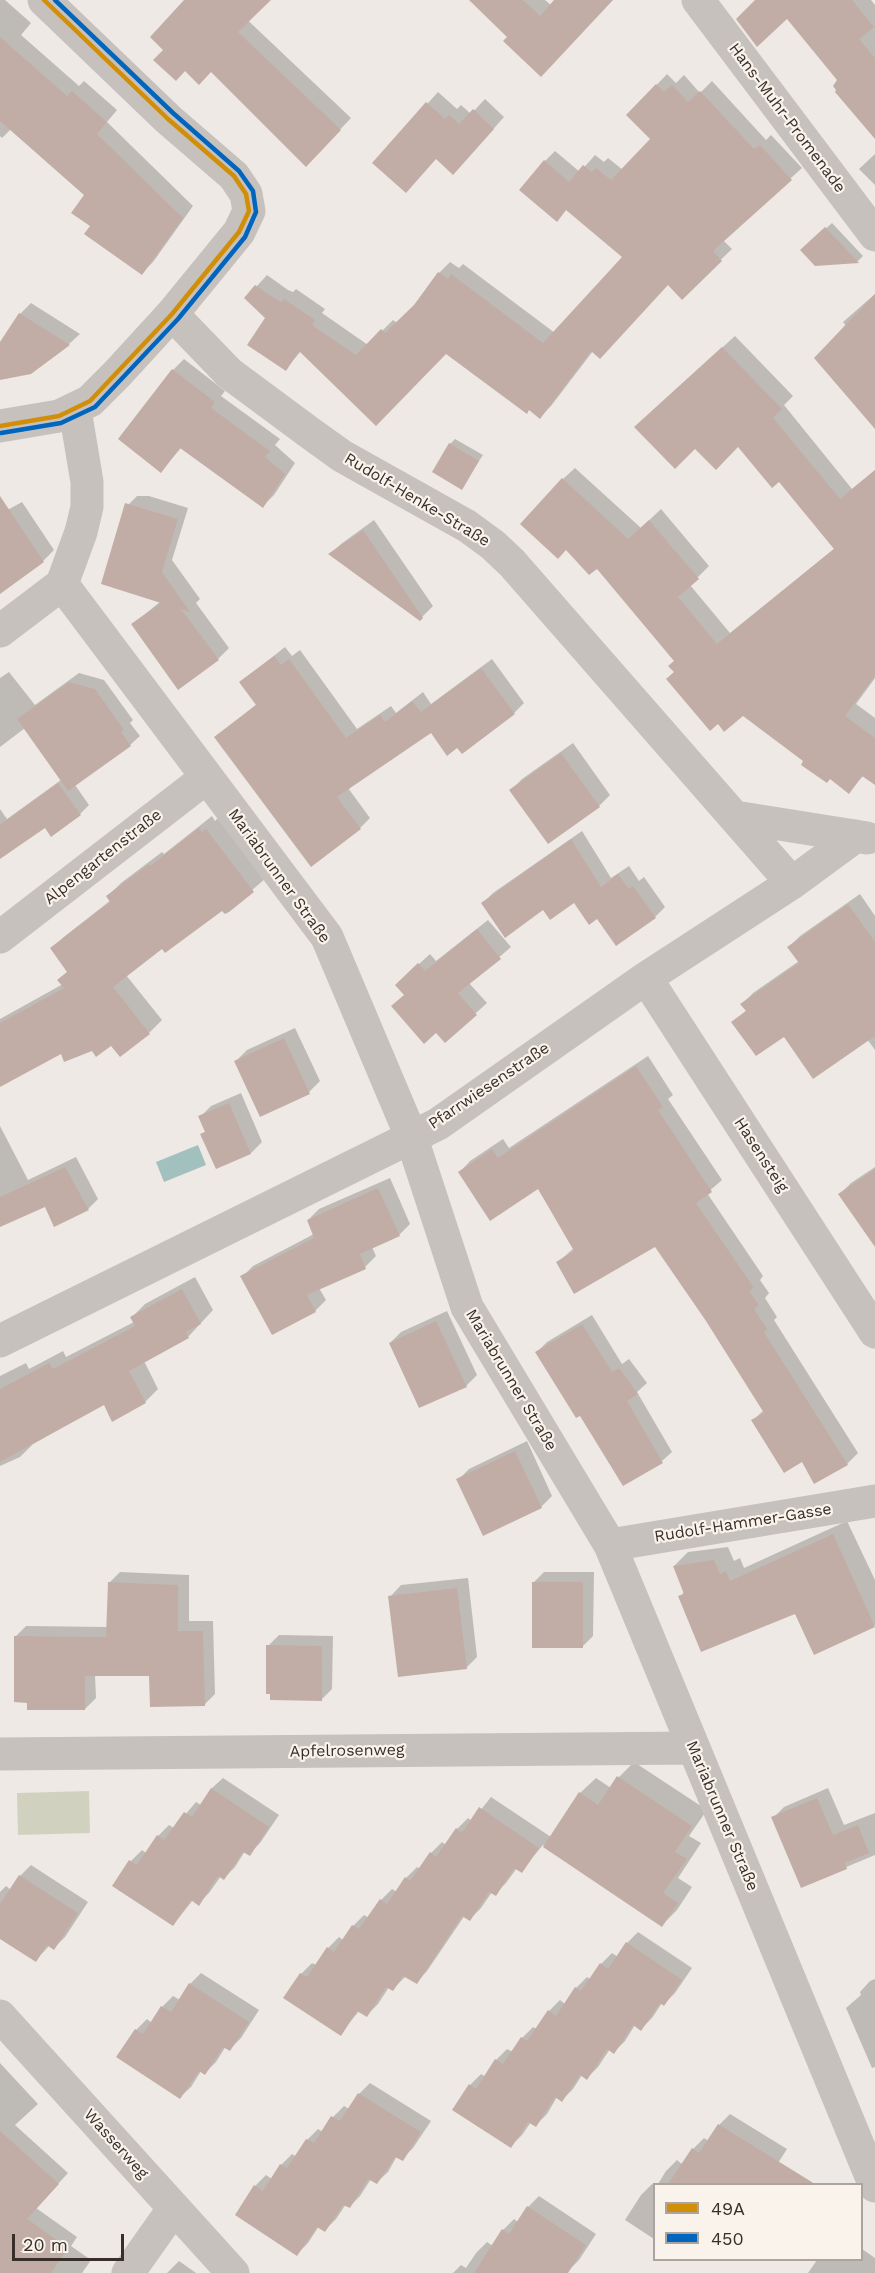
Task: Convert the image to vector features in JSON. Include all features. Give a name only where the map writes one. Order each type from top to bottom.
[{"type":"street","points":[[0,426],[40,421],[75,410],[90,401],[172,314],[244,225],[249,211],[246,194],[234,176],[168,119],[44,0]]},
{"type":"street","name":"Hans-Muhr-Promenade","points":[[698,0],[875,235]]},
{"type":"street","name":"Rudolf-Henke-Straße","points":[[172,314],[229,373],[294,422],[342,456],[467,526],[494,545],[792,883]]},
{"type":"street","points":[[0,631],[62,584],[81,532],[87,507],[87,482],[75,410]]},
{"type":"street","name":"Mariabrunner Straße","points":[[62,584],[327,937],[411,1136],[467,1307],[610,1545],[875,2186]]},
{"type":"street","name":"Alpengartenstraße","points":[[0,937],[207,777]]},
{"type":"street","points":[[735,817],[866,838]]},
{"type":"street","name":"Pfarrwiesenstraße","points":[[0,1341],[438,1124],[646,978],[866,838]]},
{"type":"street","name":"Hasensteig","points":[[646,978],[875,1332]]},
{"type":"street","name":"Rudolf-Hammer-Gasse","points":[[610,1545],[873,1507]]},
{"type":"street","name":"Apfelrosenweg","points":[[0,1754],[693,1748]]},
{"type":"street","name":"Wasserweg","points":[[0,2016],[233,2273]]},
{"type":"street","points":[[128,2273],[174,2208]]},
{"type":"green space","points":[[89,1791],[90,1833],[18,1835],[17,1793]]},
{"type":"water","points":[[198,1145],[206,1165],[164,1182],[156,1162]]},
{"type":"building","points":[[184,0],[271,0],[238,32],[341,130],[306,167],[211,72],[199,85],[185,71],[176,81],[153,60],[163,50],[150,37]]},
{"type":"building","points":[[469,0],[523,0],[540,16],[554,0],[613,0],[541,77],[503,41],[507,37]]},
{"type":"building","points":[[755,0],[852,0],[874,27],[859,39],[875,58],[875,139],[835,92],[833,86],[837,80],[787,19],[757,47],[736,19]]},
{"type":"building","points":[[0,37],[67,96],[72,91],[107,122],[97,134],[183,218],[142,275],[84,234],[90,226],[71,213],[84,195],[0,121]]},
{"type":"building","points":[[656,84],[664,92],[672,85],[688,102],[700,91],[754,149],[760,145],[792,180],[713,251],[722,261],[682,300],[668,285],[600,359],[591,351],[540,419],[529,410],[527,414],[446,354],[376,426],[299,351],[286,371],[247,345],[265,318],[244,298],[255,285],[277,300],[282,302],[284,299],[315,320],[312,325],[356,355],[381,329],[385,333],[414,305],[438,272],[448,279],[451,274],[543,343],[622,257],[566,210],[557,222],[519,190],[544,160],[569,182],[583,165],[592,172],[596,168],[611,180],[650,139],[626,115]]},
{"type":"building","points":[[426,102],[445,119],[449,115],[459,124],[473,109],[494,129],[453,175],[436,159],[406,193],[372,163]]},
{"type":"building","points":[[825,227],[859,263],[815,266],[800,250]]},
{"type":"building","points":[[875,294],[875,429],[814,358]]},
{"type":"building","points":[[19,313],[70,345],[31,374],[0,380],[0,342]]},
{"type":"building","points":[[722,347],[782,409],[773,418],[840,499],[875,470],[875,676],[845,716],[875,738],[875,785],[862,776],[849,794],[830,779],[827,783],[801,765],[803,761],[743,716],[724,732],[718,724],[710,731],[666,679],[674,672],[668,666],[674,661],[597,569],[589,575],[566,550],[558,559],[520,524],[562,478],[628,539],[649,520],[699,579],[678,597],[717,644],[834,549],[779,482],[772,488],[738,447],[716,470],[695,449],[675,469],[634,427]]},
{"type":"building","points":[[172,369],[215,402],[211,408],[270,451],[265,457],[285,474],[263,508],[180,448],[161,473],[118,439]]},
{"type":"building","points":[[449,443],[479,461],[462,490],[432,472]]},
{"type":"building","points":[[0,496],[44,562],[0,594]]},
{"type":"building","points":[[125,503],[178,519],[162,572],[190,612],[181,609],[219,660],[178,690],[131,624],[161,603],[101,584]]},
{"type":"building","points":[[363,530],[423,618],[420,621],[328,554]]},
{"type":"building","points":[[274,656],[281,665],[289,659],[346,738],[380,715],[385,722],[412,701],[421,712],[481,668],[515,714],[462,754],[457,748],[447,756],[431,733],[337,797],[361,829],[311,867],[214,737],[256,705],[239,682]]},
{"type":"building","points":[[69,682],[95,689],[124,730],[121,732],[131,746],[68,791],[17,719]]},
{"type":"building","points":[[561,753],[600,807],[548,844],[509,790]]},
{"type":"building","points":[[58,783],[81,815],[51,837],[45,828],[0,859],[0,825]]},
{"type":"building","points":[[199,828],[202,832],[206,829],[254,892],[229,912],[225,914],[222,911],[165,953],[162,949],[113,987],[150,1034],[120,1057],[111,1046],[96,1057],[92,1051],[64,1062],[61,1054],[0,1087],[0,1023],[64,988],[57,980],[67,972],[50,948],[110,902],[106,896]]},
{"type":"building","points":[[571,839],[601,887],[618,874],[629,889],[633,886],[656,918],[616,946],[597,919],[589,925],[574,903],[550,920],[543,910],[505,938],[481,903]]},
{"type":"building","points":[[848,904],[875,942],[875,1036],[813,1079],[784,1037],[756,1056],[731,1022],[746,1011],[740,1004],[799,963],[787,947]]},
{"type":"building","points":[[477,929],[501,959],[458,993],[477,1015],[445,1043],[436,1033],[424,1044],[391,1006],[404,995],[395,985],[418,963],[425,971]]},
{"type":"building","points":[[284,1038],[310,1094],[260,1117],[234,1061]]},
{"type":"building","points":[[636,1066],[663,1107],[658,1110],[712,1192],[696,1203],[754,1288],[749,1291],[759,1305],[754,1309],[767,1329],[764,1332],[848,1465],[814,1484],[802,1462],[784,1473],[751,1420],[764,1413],[706,1321],[655,1247],[574,1294],[556,1262],[574,1251],[538,1189],[490,1221],[458,1172],[492,1149],[498,1158]]},
{"type":"building","points":[[229,1103],[251,1154],[216,1169],[200,1134],[205,1132],[198,1116]]},
{"type":"building","points":[[65,1167],[89,1210],[54,1227],[45,1207],[0,1227],[0,1197]]},
{"type":"building","points":[[875,1169],[875,1247],[838,1194]]},
{"type":"building","points":[[378,1188],[400,1236],[360,1254],[366,1269],[307,1295],[316,1312],[272,1335],[240,1276],[314,1238],[307,1220]]},
{"type":"building","points":[[182,1289],[201,1324],[186,1332],[189,1338],[129,1371],[146,1403],[112,1422],[104,1405],[0,1462],[0,1389],[49,1363],[53,1369],[135,1326],[130,1317]]},
{"type":"building","points":[[436,1321],[467,1387],[419,1408],[389,1343]]},
{"type":"building","points":[[582,1324],[612,1372],[619,1368],[638,1394],[627,1401],[663,1463],[623,1486],[580,1416],[576,1418],[535,1352]]},
{"type":"building","points":[[515,1451],[542,1508],[483,1536],[456,1479]]},
{"type":"building","points":[[833,1534],[875,1627],[814,1655],[795,1614],[701,1652],[678,1596],[684,1594],[673,1566],[714,1560],[720,1574],[726,1571],[730,1581]]},
{"type":"building","points":[[108,1582],[178,1585],[178,1631],[203,1631],[205,1706],[150,1707],[149,1676],[85,1676],[85,1710],[27,1710],[27,1703],[14,1702],[14,1636],[106,1637]]},
{"type":"building","points":[[532,1582],[583,1582],[583,1648],[532,1648]]},
{"type":"building","points":[[457,1588],[467,1669],[398,1677],[388,1596]]},
{"type":"building","points":[[266,1645],[322,1646],[322,1701],[270,1700],[270,1694],[266,1694]]},
{"type":"building","points":[[617,1776],[692,1826],[675,1852],[687,1859],[663,1893],[678,1903],[662,1927],[543,1847],[579,1792],[598,1805]]},
{"type":"building","points":[[211,1788],[269,1827],[250,1856],[243,1852],[224,1880],[218,1876],[199,1906],[191,1900],[173,1926],[112,1886],[129,1860],[137,1865],[157,1835],[164,1840],[184,1812],[192,1817]]},
{"type":"building","points":[[817,1798],[833,1835],[858,1825],[869,1853],[845,1863],[847,1869],[801,1888],[771,1817]]},
{"type":"building","points":[[479,1807],[539,1848],[522,1873],[514,1868],[496,1896],[489,1892],[470,1921],[462,1916],[417,1984],[403,1976],[393,1991],[386,1987],[367,2017],[357,2011],[341,2036],[283,1998],[300,1973],[307,1977],[327,1947],[334,1952],[352,1925],[359,1929],[380,1899],[387,1904],[405,1877],[410,1881],[430,1852],[436,1857],[456,1828],[462,1833]]},
{"type":"building","points":[[19,1875],[78,1913],[54,1950],[47,1945],[36,1962],[0,1939],[0,1904]]},
{"type":"building","points":[[626,1942],[682,1980],[664,2006],[660,2003],[641,2031],[633,2025],[614,2054],[607,2049],[587,2080],[580,2075],[562,2102],[555,2097],[536,2127],[528,2122],[511,2148],[452,2110],[469,2084],[476,2089],[495,2059],[503,2064],[521,2037],[527,2041],[548,2010],[556,2016],[575,1987],[581,1991],[600,1963],[608,1969]]},
{"type":"building","points":[[189,1983],[249,2022],[230,2051],[223,2047],[205,2075],[199,2071],[180,2099],[116,2057],[135,2029],[143,2034],[161,2006],[171,2012]]},
{"type":"building","points":[[358,2093],[421,2132],[403,2161],[395,2157],[377,2184],[368,2179],[350,2208],[343,2205],[325,2232],[317,2227],[297,2256],[235,2215],[254,2185],[263,2191],[280,2164],[287,2168],[306,2139],[314,2143],[331,2116],[340,2121]]},
{"type":"building","points":[[718,2124],[813,2183],[669,2183],[692,2148],[699,2153]]},
{"type":"building","points":[[0,2131],[59,2184],[27,2219],[68,2248],[51,2273],[0,2273]]},
{"type":"building","points":[[527,2206],[586,2245],[568,2273],[474,2273],[502,2229],[509,2234]]},
{"type":"transit line","name":"49A","points":[[0,426],[59,416],[90,401],[172,314],[239,232],[249,211],[246,194],[234,176],[168,119],[44,0]]},
{"type":"transit line","name":"450","points":[[1,433],[61,423],[95,407],[178,319],[245,237],[256,212],[253,191],[239,171],[173,113],[55,0]]}]
